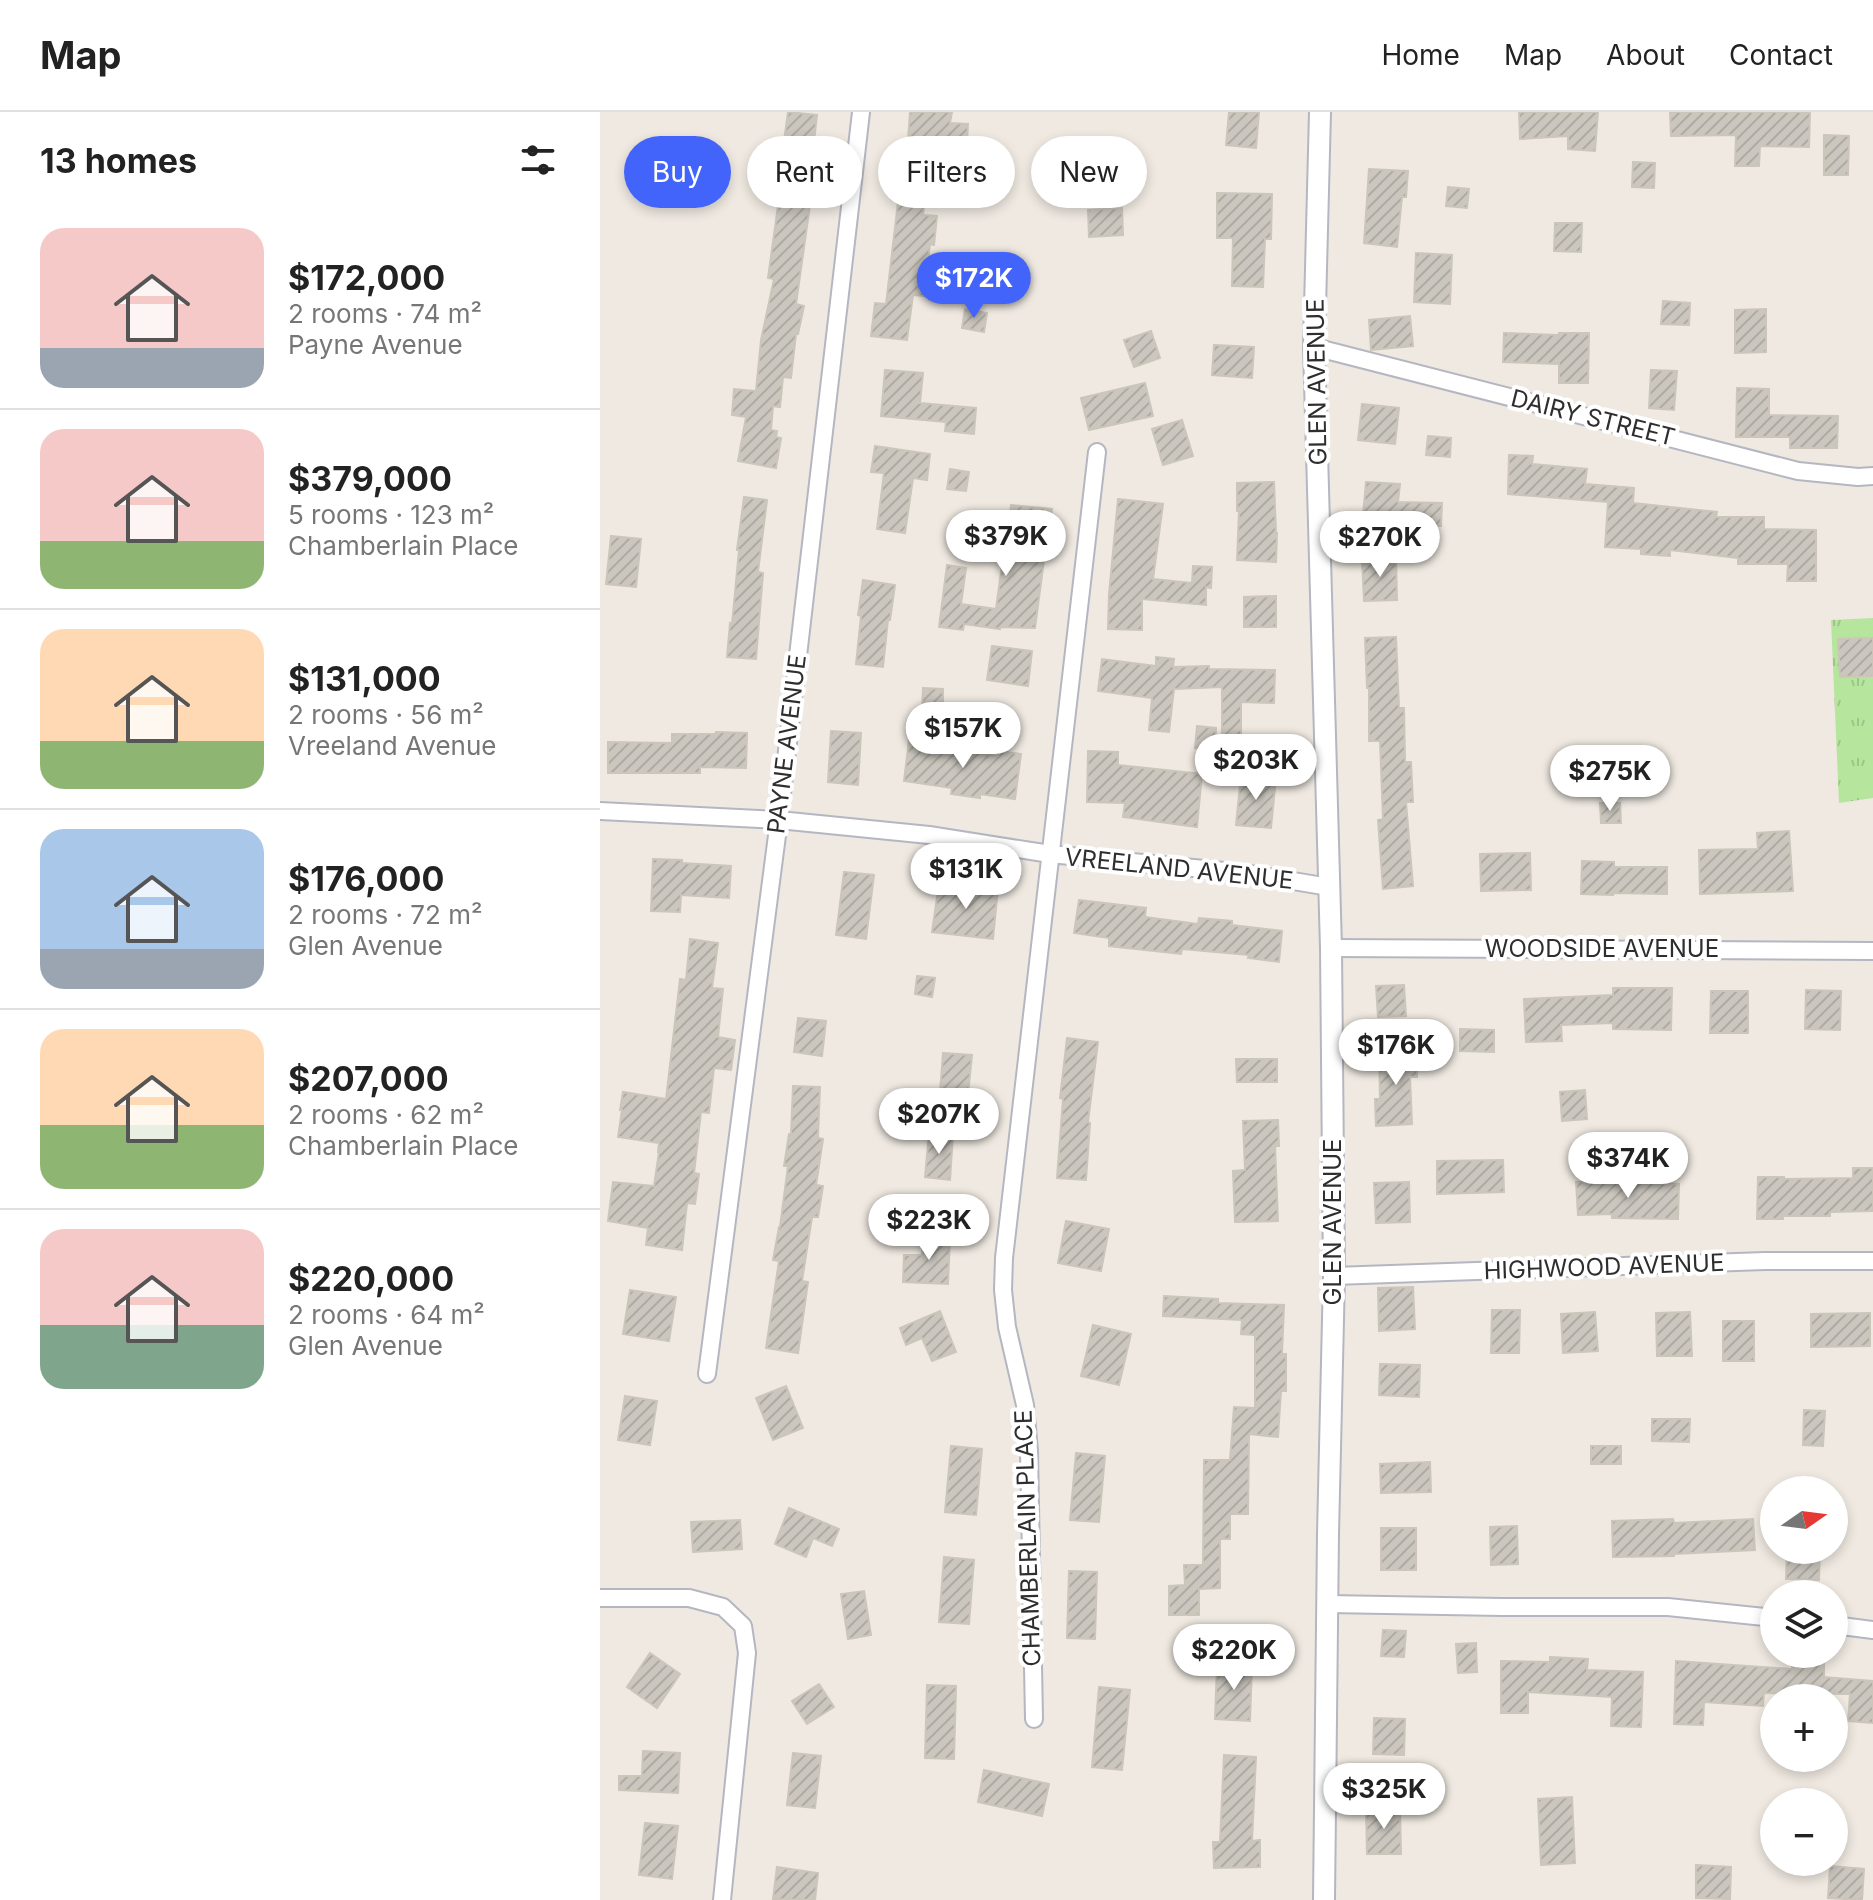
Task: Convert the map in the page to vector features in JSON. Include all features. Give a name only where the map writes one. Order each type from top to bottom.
[{"type":"street","name":"PAYNE AVENUE","points":[[707,1374],[779,820],[861,112]]},
{"type":"street","name":"GLEN AVENUE","points":[[1320,112],[1314,347],[1331,948],[1334,1276],[1324,1900]]},
{"type":"street","name":"DAIRY STREET","points":[[1314,347],[1798,471],[1873,476]]},
{"type":"street","name":"CHAMBERLAIN PLACE","points":[[1034,1719],[1029,1451],[1025,1405],[1007,1327],[1004,1258],[1097,452]]},
{"type":"street","name":"VREELAND AVENUE","points":[[600,811],[779,820],[929,835],[1050,854],[1245,873],[1329,887]]},
{"type":"street","name":"WOODSIDE AVENUE","points":[[1331,948],[1873,951]]},
{"type":"street","name":"HIGHWOOD AVENUE","points":[[1334,1276],[1765,1261],[1873,1261]]},
{"type":"street","points":[[600,1598],[689,1598],[723,1607],[743,1626],[747,1653],[722,1900]]},
{"type":"street","points":[[1327,1604],[1668,1607],[1760,1617]]},
{"type":"street","points":[[1848,1627],[1873,1630]]},
{"type":"green space","points":[[1873,618],[1873,798],[1839,803],[1831,620]]},
{"type":"building","points":[[788,112],[817,115],[815,136],[785,136]]},
{"type":"building","points":[[910,112],[952,112],[950,123],[968,124],[967,136],[908,136]]},
{"type":"building","points":[[1229,112],[1259,112],[1256,148],[1226,145]]},
{"type":"building","points":[[1519,112],[1598,112],[1595,151],[1568,149],[1568,136],[1520,139]]},
{"type":"building","points":[[1670,112],[1810,112],[1809,147],[1760,146],[1759,166],[1735,166],[1736,135],[1671,136]]},
{"type":"building","points":[[1824,135],[1849,136],[1848,175],[1824,175]]},
{"type":"building","points":[[1633,162],[1655,163],[1654,188],[1632,187]]},
{"type":"building","points":[[1369,169],[1408,171],[1397,247],[1364,243]]},
{"type":"building","points":[[1448,187],[1469,189],[1467,208],[1446,206]]},
{"type":"building","points":[[1217,193],[1272,194],[1271,239],[1265,239],[1263,287],[1232,286],[1233,238],[1217,238]]},
{"type":"building","points":[[778,208],[810,208],[796,304],[804,306],[796,334],[791,378],[783,377],[780,407],[773,406],[771,430],[777,431],[776,437],[781,438],[776,468],[738,461],[746,417],[732,415],[734,389],[756,391],[761,340],[774,279],[768,278]]},
{"type":"building","points":[[897,208],[924,208],[923,215],[937,216],[934,245],[930,244],[924,296],[913,295],[907,340],[871,336],[875,303],[886,304]]},
{"type":"building","points":[[1122,208],[1123,235],[1089,237],[1088,210]]},
{"type":"building","points":[[1555,223],[1582,223],[1581,252],[1554,251]]},
{"type":"building","points":[[1416,253],[1452,255],[1450,304],[1414,302]]},
{"type":"building","points":[[1663,301],[1690,303],[1689,325],[1661,324]]},
{"type":"building","points":[[965,309],[987,313],[984,332],[962,328]]},
{"type":"building","points":[[1766,309],[1766,352],[1735,353],[1735,310]]},
{"type":"building","points":[[1410,316],[1413,346],[1371,350],[1369,320]]},
{"type":"building","points":[[1151,331],[1160,358],[1134,367],[1124,340]]},
{"type":"building","points":[[1504,333],[1589,333],[1588,383],[1559,383],[1559,364],[1503,362]]},
{"type":"building","points":[[1214,345],[1254,347],[1252,378],[1212,375]]},
{"type":"building","points":[[885,370],[923,373],[920,403],[976,408],[974,434],[945,431],[946,422],[881,416]]},
{"type":"building","points":[[1651,370],[1677,371],[1674,410],[1649,408]]},
{"type":"building","points":[[1145,383],[1153,416],[1089,430],[1081,398]]},
{"type":"building","points":[[1737,388],[1769,389],[1769,415],[1838,416],[1837,448],[1790,448],[1790,437],[1736,437]]},
{"type":"building","points":[[1362,404],[1399,408],[1395,444],[1358,440]]},
{"type":"building","points":[[1182,420],[1193,456],[1163,465],[1152,429]]},
{"type":"building","points":[[1428,436],[1451,438],[1450,457],[1426,455]]},
{"type":"building","points":[[875,446],[930,454],[927,480],[913,478],[905,533],[877,529],[884,473],[871,472]]},
{"type":"building","points":[[1509,455],[1533,456],[1532,464],[1587,469],[1585,484],[1634,488],[1633,503],[1717,512],[1716,517],[1764,517],[1764,529],[1816,530],[1816,581],[1787,581],[1788,564],[1738,564],[1738,558],[1670,550],[1670,556],[1641,554],[1641,549],[1605,547],[1608,502],[1508,494]]},
{"type":"building","points":[[950,469],[969,472],[966,491],[947,489]]},
{"type":"building","points":[[1274,482],[1276,562],[1237,560],[1237,483]]},
{"type":"building","points":[[1366,482],[1400,484],[1398,502],[1442,503],[1441,526],[1417,525],[1417,519],[1363,515]]},
{"type":"building","points":[[744,497],[767,500],[758,572],[763,573],[756,659],[727,657]]},
{"type":"building","points":[[1118,499],[1163,504],[1153,579],[1192,583],[1193,566],[1212,567],[1211,588],[1206,587],[1206,605],[1142,599],[1142,630],[1108,629]]},
{"type":"building","points":[[1011,505],[1052,509],[1035,628],[1000,629],[964,624],[963,630],[939,627],[947,565],[966,568],[961,604],[996,609],[1003,557],[1006,558]]},
{"type":"building","points":[[611,536],[641,539],[636,587],[606,584]]},
{"type":"building","points":[[1396,558],[1397,600],[1364,601],[1362,559]]},
{"type":"building","points":[[863,580],[895,585],[883,667],[856,664]]},
{"type":"building","points":[[1276,596],[1276,627],[1244,627],[1244,597]]},
{"type":"building","points":[[1396,637],[1399,708],[1404,708],[1405,762],[1411,762],[1413,802],[1406,802],[1413,886],[1383,889],[1378,820],[1383,819],[1380,741],[1369,741],[1365,638]]},
{"type":"building","points":[[1873,638],[1873,676],[1840,677],[1838,639]]},
{"type":"building","points":[[992,646],[1032,651],[1028,686],[987,680]]},
{"type":"building","points":[[1156,657],[1174,659],[1173,667],[1275,670],[1274,703],[1241,702],[1241,735],[1222,735],[1222,687],[1174,689],[1169,732],[1149,730],[1152,698],[1098,691],[1102,659],[1156,666]]},
{"type":"building","points":[[923,688],[943,689],[943,710],[922,709]]},
{"type":"building","points":[[1197,726],[1216,728],[1215,750],[1195,748]]},
{"type":"building","points":[[831,731],[861,733],[858,785],[828,782]]},
{"type":"building","points":[[747,733],[746,768],[700,767],[700,773],[608,773],[608,742],[672,743],[672,734]]},
{"type":"building","points":[[909,740],[934,743],[934,747],[998,756],[999,751],[1021,754],[1015,799],[951,794],[952,788],[904,781]]},
{"type":"building","points":[[1088,751],[1118,752],[1118,765],[1202,774],[1197,827],[1123,817],[1125,803],[1087,802]]},
{"type":"building","points":[[1241,775],[1276,778],[1271,828],[1236,825]]},
{"type":"building","points":[[1600,803],[1620,803],[1621,823],[1601,823]]},
{"type":"building","points":[[1789,831],[1793,891],[1700,894],[1699,850],[1758,849],[1757,833]]},
{"type":"building","points":[[1530,853],[1531,890],[1481,891],[1480,854]]},
{"type":"building","points":[[653,859],[731,866],[729,898],[681,895],[680,912],[651,911]]},
{"type":"building","points":[[1582,861],[1614,862],[1614,867],[1667,867],[1667,894],[1581,894]]},
{"type":"building","points":[[844,872],[874,875],[866,939],[836,935]]},
{"type":"building","points":[[939,883],[998,888],[993,939],[932,932]]},
{"type":"building","points":[[1079,900],[1146,908],[1145,917],[1198,924],[1199,918],[1232,921],[1232,925],[1282,931],[1279,962],[1248,958],[1249,955],[1182,949],[1181,954],[1109,946],[1109,938],[1074,933]]},
{"type":"building","points":[[690,939],[718,943],[712,988],[723,989],[718,1037],[735,1040],[731,1070],[714,1068],[709,1113],[701,1112],[694,1173],[699,1174],[695,1204],[687,1203],[682,1250],[646,1245],[648,1228],[608,1221],[613,1182],[654,1186],[659,1143],[618,1137],[620,1110],[623,1092],[666,1099],[680,979],[686,980]]},
{"type":"building","points":[[917,976],[935,978],[932,997],[915,994]]},
{"type":"building","points":[[1404,985],[1406,1016],[1378,1017],[1376,986]]},
{"type":"building","points":[[1613,988],[1672,988],[1671,1030],[1613,1029],[1613,1023],[1561,1025],[1562,1041],[1526,1042],[1524,999],[1613,995]]},
{"type":"building","points":[[1806,990],[1841,991],[1840,1030],[1805,1029]]},
{"type":"building","points":[[1711,991],[1748,991],[1748,1033],[1710,1033]]},
{"type":"building","points":[[798,1018],[826,1021],[822,1056],[794,1052]]},
{"type":"building","points":[[1460,1029],[1494,1030],[1494,1052],[1460,1051]]},
{"type":"building","points":[[1067,1038],[1098,1042],[1088,1122],[1086,1180],[1057,1178],[1063,1099],[1060,1098]]},
{"type":"building","points":[[1417,1050],[1417,1077],[1410,1077],[1412,1124],[1376,1126],[1375,1099],[1380,1099],[1379,1051]]},
{"type":"building","points":[[943,1053],[972,1055],[968,1094],[940,1092]]},
{"type":"building","points":[[1236,1059],[1277,1059],[1277,1082],[1237,1082]]},
{"type":"building","points":[[793,1086],[820,1087],[818,1138],[823,1139],[816,1185],[823,1186],[818,1217],[812,1217],[802,1281],[808,1282],[798,1353],[766,1348],[779,1261],[773,1260],[788,1166],[784,1166],[791,1134]]},
{"type":"building","points":[[1585,1090],[1587,1119],[1562,1121],[1560,1092]]},
{"type":"building","points":[[1278,1120],[1279,1146],[1275,1146],[1278,1221],[1235,1222],[1233,1171],[1245,1170],[1243,1121]]},
{"type":"building","points":[[929,1133],[953,1135],[950,1180],[925,1177]]},
{"type":"building","points":[[1503,1160],[1504,1192],[1437,1194],[1437,1161]]},
{"type":"building","points":[[1853,1168],[1873,1168],[1873,1211],[1757,1219],[1758,1177],[1853,1178]]},
{"type":"building","points":[[1409,1182],[1410,1222],[1376,1223],[1374,1183]]},
{"type":"building","points":[[1576,1182],[1679,1184],[1678,1219],[1578,1215]]},
{"type":"building","points":[[1066,1221],[1109,1229],[1101,1271],[1058,1263]]},
{"type":"building","points":[[923,1236],[950,1237],[948,1284],[903,1282],[904,1255],[922,1255]]},
{"type":"building","points":[[1413,1287],[1415,1329],[1379,1331],[1378,1288]]},
{"type":"building","points":[[630,1290],[676,1297],[669,1341],[623,1334]]},
{"type":"building","points":[[1164,1296],[1218,1299],[1218,1303],[1284,1305],[1282,1354],[1286,1354],[1286,1391],[1281,1391],[1278,1437],[1249,1434],[1248,1514],[1230,1514],[1230,1539],[1220,1539],[1220,1588],[1199,1589],[1199,1615],[1169,1615],[1169,1586],[1185,1585],[1184,1565],[1203,1565],[1204,1460],[1230,1460],[1234,1407],[1255,1408],[1255,1335],[1241,1334],[1242,1320],[1163,1316]]},
{"type":"building","points":[[1492,1310],[1520,1310],[1519,1353],[1491,1353]]},
{"type":"building","points":[[940,1311],[956,1352],[932,1361],[922,1338],[906,1345],[900,1328]]},
{"type":"building","points":[[1595,1312],[1598,1351],[1563,1353],[1561,1314]]},
{"type":"building","points":[[1690,1312],[1692,1356],[1657,1356],[1656,1313]]},
{"type":"building","points":[[1870,1313],[1870,1346],[1811,1347],[1811,1314]]},
{"type":"building","points":[[1723,1321],[1754,1321],[1754,1361],[1723,1361]]},
{"type":"building","points":[[1093,1325],[1131,1334],[1119,1385],[1081,1376]]},
{"type":"building","points":[[1380,1364],[1420,1365],[1419,1397],[1379,1395]]},
{"type":"building","points":[[786,1386],[803,1428],[773,1440],[756,1398]]},
{"type":"building","points":[[625,1396],[657,1401],[650,1445],[618,1440]]},
{"type":"building","points":[[1804,1410],[1825,1411],[1823,1446],[1803,1445]]},
{"type":"building","points":[[1652,1419],[1690,1419],[1689,1442],[1652,1441]]},
{"type":"building","points":[[951,1446],[982,1449],[976,1515],[945,1512]]},
{"type":"building","points":[[1591,1446],[1621,1446],[1621,1464],[1591,1464]]},
{"type":"building","points":[[1076,1453],[1105,1456],[1099,1522],[1070,1520]]},
{"type":"building","points":[[1430,1462],[1431,1492],[1381,1493],[1380,1464]]},
{"type":"building","points":[[789,1508],[839,1529],[832,1546],[813,1538],[806,1557],[775,1544]]},
{"type":"building","points":[[1673,1519],[1674,1523],[1753,1519],[1755,1550],[1613,1557],[1612,1521]]},
{"type":"building","points":[[740,1520],[742,1549],[693,1552],[691,1522]]},
{"type":"building","points":[[1517,1526],[1518,1564],[1491,1565],[1490,1527]]},
{"type":"building","points":[[1381,1528],[1416,1528],[1416,1570],[1381,1570]]},
{"type":"building","points":[[944,1557],[974,1560],[969,1624],[939,1622]]},
{"type":"building","points":[[1787,1564],[1820,1564],[1819,1580],[1786,1579]]},
{"type":"building","points":[[1069,1571],[1097,1572],[1095,1639],[1067,1638]]},
{"type":"building","points":[[864,1591],[871,1635],[848,1639],[841,1594]]},
{"type":"building","points":[[1383,1630],[1406,1631],[1404,1657],[1381,1656]]},
{"type":"building","points":[[1476,1643],[1477,1672],[1458,1673],[1456,1644]]},
{"type":"building","points":[[650,1653],[680,1674],[657,1708],[627,1687]]},
{"type":"building","points":[[1550,1657],[1588,1659],[1587,1670],[1643,1672],[1641,1727],[1611,1726],[1612,1697],[1528,1692],[1528,1713],[1501,1713],[1501,1661],[1550,1662]]},
{"type":"building","points":[[1676,1661],[1760,1668],[1824,1668],[1824,1677],[1873,1681],[1873,1723],[1848,1721],[1848,1684],[1760,1684],[1760,1706],[1704,1702],[1703,1725],[1674,1724]]},
{"type":"building","points":[[1217,1664],[1252,1665],[1250,1721],[1215,1719]]},
{"type":"building","points":[[819,1684],[834,1707],[807,1724],[792,1701]]},
{"type":"building","points":[[927,1685],[956,1686],[954,1759],[925,1758]]},
{"type":"building","points":[[1099,1687],[1130,1690],[1122,1770],[1092,1767]]},
{"type":"building","points":[[1374,1718],[1405,1719],[1404,1755],[1373,1754]]},
{"type":"building","points":[[643,1751],[680,1753],[678,1793],[619,1790],[619,1776],[642,1776]]},
{"type":"building","points":[[793,1753],[821,1756],[815,1808],[787,1805]]},
{"type":"building","points":[[1224,1755],[1256,1757],[1252,1841],[1260,1840],[1260,1867],[1214,1868],[1213,1842],[1220,1842]]},
{"type":"building","points":[[984,1770],[1049,1784],[1042,1816],[978,1802]]},
{"type":"building","points":[[1572,1797],[1575,1863],[1541,1865],[1538,1799]]},
{"type":"building","points":[[1400,1808],[1401,1854],[1367,1854],[1366,1809]]},
{"type":"building","points":[[645,1823],[678,1826],[672,1879],[639,1875]]},
{"type":"building","points":[[1696,1865],[1731,1867],[1730,1899],[1696,1898]]},
{"type":"building","points":[[777,1867],[818,1873],[815,1900],[773,1899]]},
{"type":"building","points":[[1848,1868],[1864,1869],[1862,1900],[1828,1898],[1829,1876],[1848,1876]]}]
